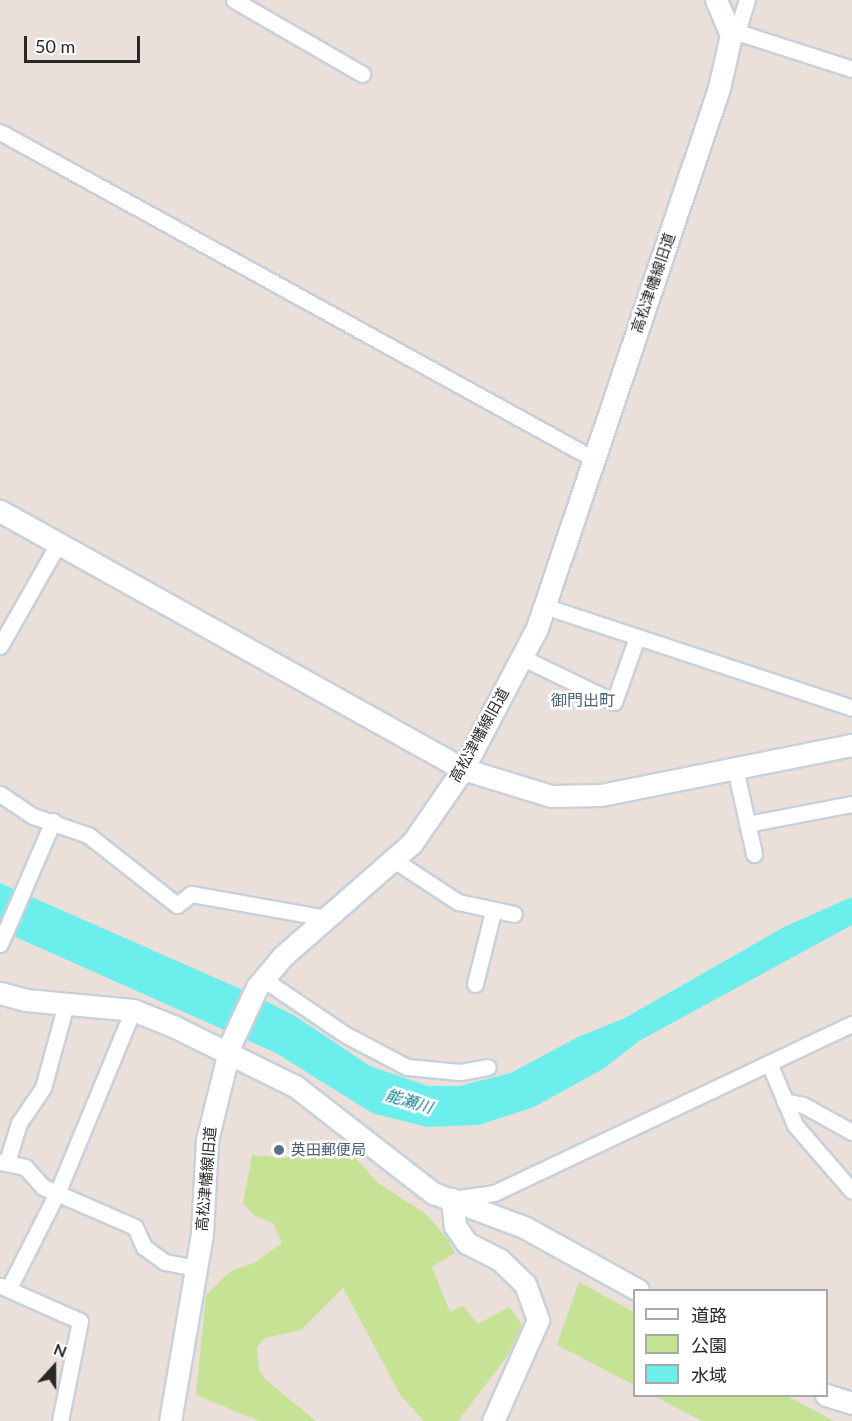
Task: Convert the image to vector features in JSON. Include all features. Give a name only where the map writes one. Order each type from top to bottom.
[{"type":"street","points":[[234,0],[362,74]]},
{"type":"street","points":[[716,0],[734,33],[852,69]]},
{"type":"street","points":[[734,33],[747,0]]},
{"type":"street","name":"高松津幡線旧道","points":[[170,1421],[197,1268],[207,1140],[229,1049],[260,983],[327,918],[412,843],[463,769],[521,657],[544,606],[592,458],[719,88],[734,33]]},
{"type":"street","points":[[0,132],[592,458]]},
{"type":"street","points":[[0,511],[463,769],[551,796],[601,795],[852,746]]},
{"type":"street","points":[[0,646],[58,544]]},
{"type":"street","points":[[544,606],[852,708]]},
{"type":"street","points":[[521,657],[614,702],[637,637]]},
{"type":"street","points":[[735,768],[754,854]]},
{"type":"street","points":[[0,794],[33,816],[53,821],[88,835],[177,905],[191,894],[327,918]]},
{"type":"street","points":[[747,824],[852,804]]},
{"type":"street","points":[[1,942],[53,821]]},
{"type":"street","points":[[394,860],[439,892],[492,912],[514,914]]},
{"type":"street","points":[[475,984],[492,912]]},
{"type":"street","points":[[260,983],[346,1035],[407,1067],[460,1072],[488,1067]]},
{"type":"street","points":[[0,993],[66,1004],[133,1010],[229,1049],[295,1086],[433,1193],[524,1227],[636,1289]]},
{"type":"street","points":[[66,1004],[43,1088],[19,1123],[3,1162],[25,1167],[43,1187],[58,1191],[135,1227],[144,1247],[165,1262],[197,1268]]},
{"type":"street","points":[[60,1421],[80,1321],[5,1287],[58,1191],[133,1010]]},
{"type":"street","points":[[452,1199],[494,1193],[852,1024]]},
{"type":"street","points":[[769,1063],[784,1101],[806,1143],[852,1191]]},
{"type":"street","points":[[784,1101],[812,1109],[852,1132]]},
{"type":"street","points":[[452,1199],[454,1226],[467,1244],[499,1259],[525,1284],[538,1320],[493,1421]]},
{"type":"street","points":[[828,1396],[852,1403]]},
{"type":"green space","points":[[342,1143],[378,1183],[426,1214],[449,1241],[455,1253],[432,1267],[450,1312],[463,1306],[478,1324],[509,1307],[522,1325],[508,1355],[458,1421],[424,1421],[401,1396],[343,1288],[301,1330],[265,1338],[257,1347],[259,1370],[266,1380],[316,1421],[260,1421],[196,1395],[206,1295],[231,1271],[254,1263],[282,1243],[273,1223],[255,1216],[243,1203],[252,1155],[287,1158],[319,1145]]},
{"type":"green space","points":[[579,1282],[633,1311],[633,1384],[557,1345]]},
{"type":"green space","points":[[656,1397],[789,1397],[834,1421],[702,1421]]},
{"type":"water","name":"能瀬川","points":[[0,883],[252,994],[295,1016],[370,1066],[428,1086],[459,1086],[511,1073],[578,1037],[623,1019],[784,927],[852,897],[852,925],[639,1041],[603,1069],[534,1107],[479,1125],[427,1127],[372,1113],[276,1053],[0,930]]},
{"type":"place","name":"英田郵便局","points":[[279,1150]]},
{"type":"district","name":"御門出町","points":[[583,700]]}]
